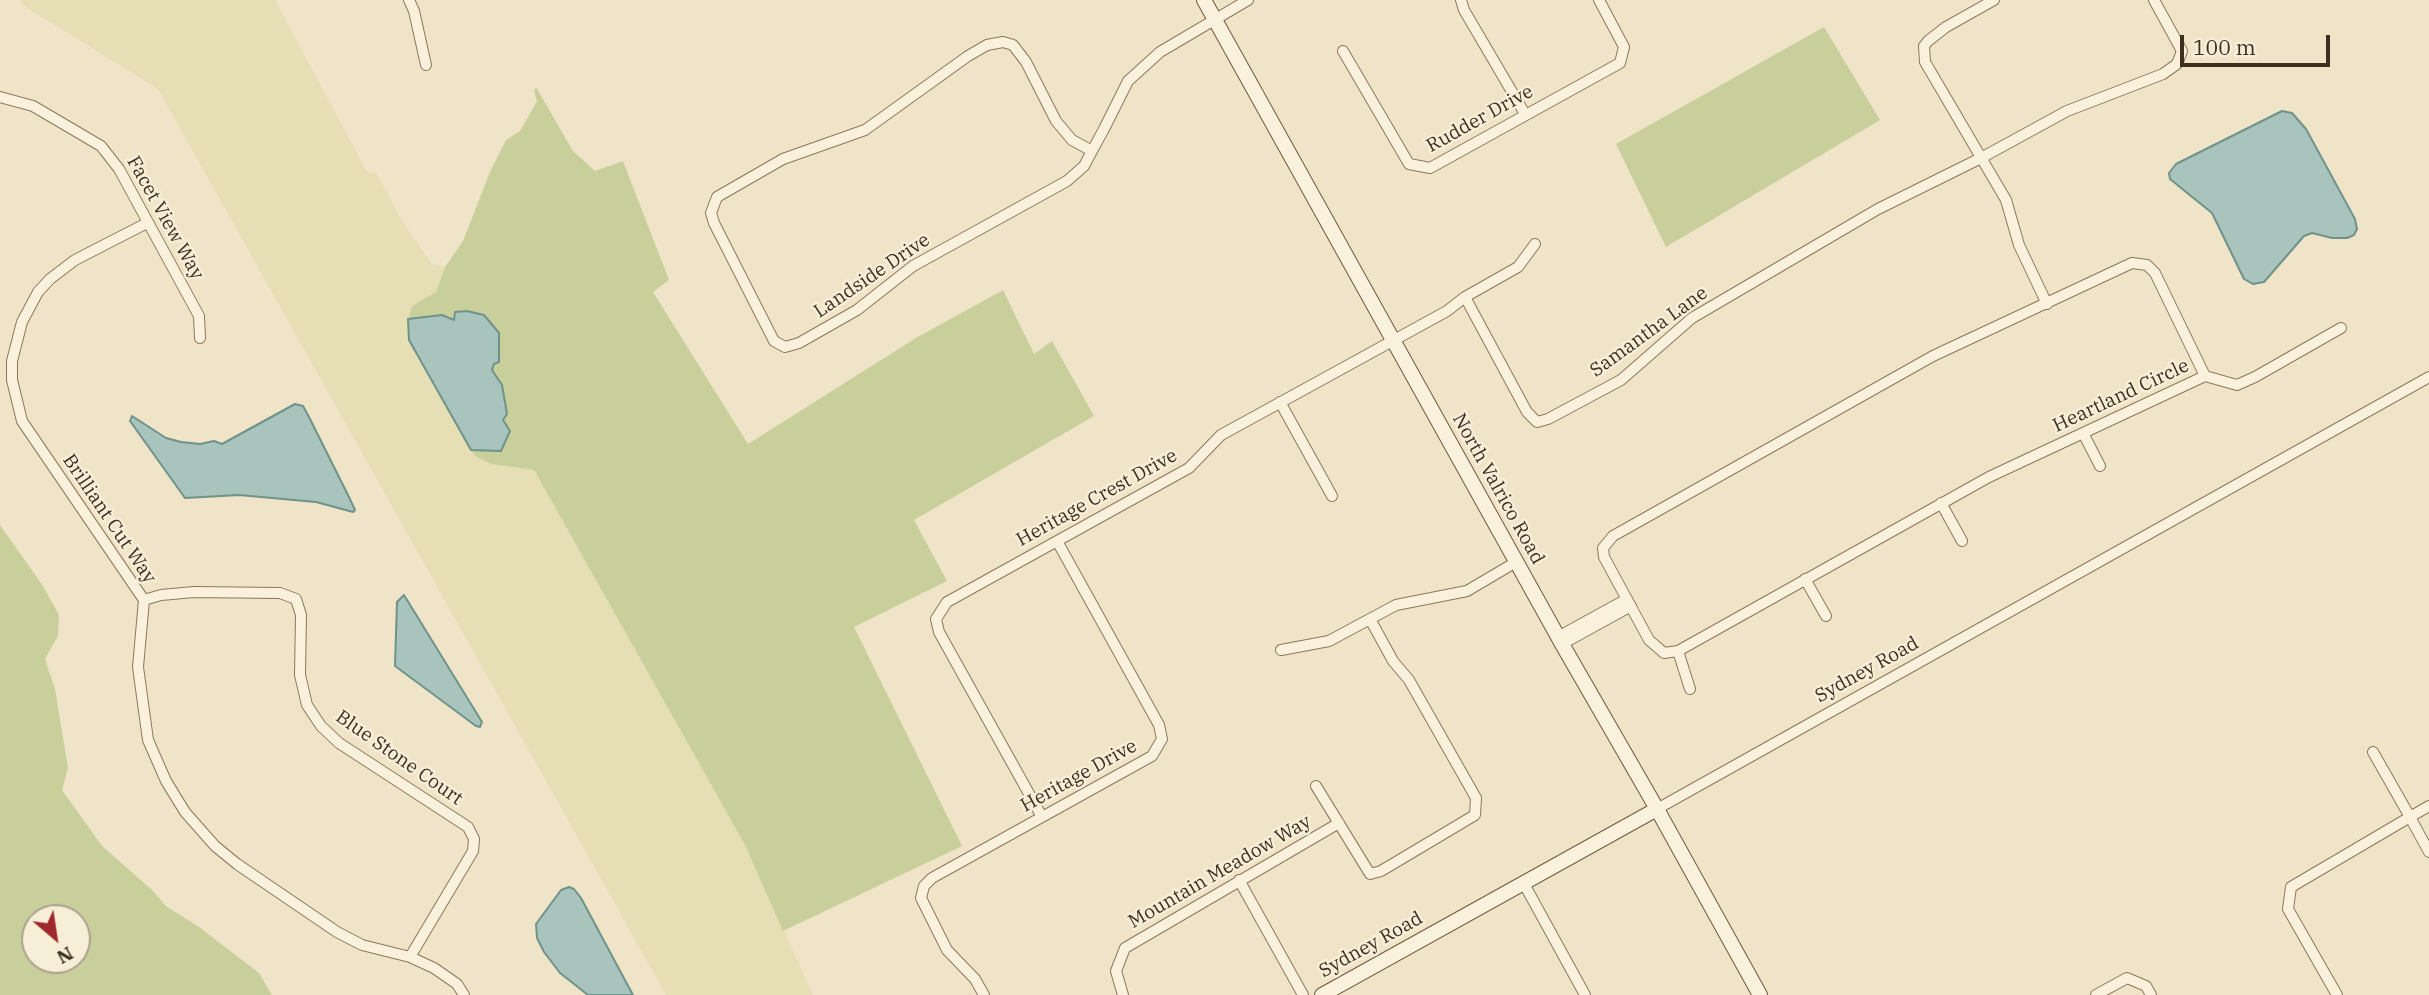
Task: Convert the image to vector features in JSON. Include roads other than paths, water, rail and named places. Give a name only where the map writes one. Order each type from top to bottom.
[{"type":"street","points":[[408,0],[414,11],[426,65]]},
{"type":"street","name":"North Valrico Road","points":[[1204,0],[1760,995]]},
{"type":"street","name":"Landside Drive","points":[[1092,151],[1072,140],[1056,121],[1026,62],[1013,46],[1003,42],[987,46],[968,56],[865,130],[783,159],[716,197],[711,213],[774,341],[785,346],[799,343],[844,319],[913,265],[1067,181],[1084,166],[1092,151],[1128,81],[1160,52],[1248,0]]},
{"type":"street","points":[[1461,0],[1464,10],[1525,114]]},
{"type":"street","name":"Rudder Drive","points":[[1343,51],[1409,164],[1430,168],[1620,63],[1624,47],[1599,0]]},
{"type":"street","points":[[1994,0],[1946,27],[1928,41],[1924,54],[1925,62],[2006,200],[2020,245],[2047,304]]},
{"type":"street","name":"Samantha Lane","points":[[1465,298],[1527,412],[1536,422],[1548,419],[1621,380],[1692,318],[1878,209],[1981,158],[2067,111],[2162,74],[2177,64],[2182,51],[2154,0]]},
{"type":"street","name":"Facet View Way","points":[[0,97],[33,106],[101,146],[119,169],[199,316],[200,338]]},
{"type":"street","name":"Brilliant Cut Way","points":[[148,223],[75,260],[50,279],[38,292],[22,322],[12,361],[15,399],[22,421],[144,600],[138,667],[148,740],[166,780],[186,812],[215,846],[237,864],[337,932],[362,945],[410,957],[434,968],[457,984],[464,995]]},
{"type":"street","name":"Heritage Crest Drive","points":[[1042,817],[939,632],[936,619],[947,602],[1189,468],[1221,435],[1447,311],[1518,267],[1535,244]]},
{"type":"street","name":"Heartland Circle","points":[[2132,263],[2147,265],[2155,273],[2205,376],[1989,477],[1678,651],[1664,653],[1649,640],[1604,557],[1603,548],[1613,536],[1933,356],[2132,263]]},
{"type":"street","points":[[2205,376],[2237,385],[2341,328]]},
{"type":"street","name":"Sydney Road","points":[[1322,995],[2429,377]]},
{"type":"street","points":[[1280,402],[1332,496]]},
{"type":"street","points":[[2083,432],[2099,466]]},
{"type":"street","points":[[1941,503],[1962,541]]},
{"type":"street","name":"Heritage Drive","points":[[984,995],[975,979],[947,950],[921,898],[924,886],[932,878],[1152,756],[1162,738],[1160,725],[1057,541]]},
{"type":"street","points":[[1281,650],[1329,641],[1396,606],[1467,591],[1516,562]]},
{"type":"street","points":[[1805,579],[1826,616]]},
{"type":"street","name":"Blue Stone Court","points":[[144,600],[161,595],[194,592],[280,593],[296,599],[301,615],[300,674],[307,705],[321,726],[339,743],[468,827],[474,839],[473,851],[410,957]]},
{"type":"street","points":[[1560,641],[1629,603]]},
{"type":"street","points":[[1316,786],[1370,874],[1381,872],[1475,815],[1476,798],[1409,680],[1393,660],[1370,619]]},
{"type":"street","points":[[1678,651],[1690,689]]},
{"type":"street","points":[[2373,752],[2429,852]]},
{"type":"street","points":[[2337,995],[2288,909],[2291,887],[2429,806]]},
{"type":"street","name":"Mountain Meadow Way","points":[[1123,995],[1116,971],[1125,948],[1339,823]]},
{"type":"street","points":[[1239,880],[1303,995]]},
{"type":"street","points":[[1523,882],[1585,995]]},
{"type":"street","points":[[2096,995],[2127,978],[2146,986],[2151,995]]},
{"type":"water","points":[[2282,111],[2292,113],[2306,129],[2355,219],[2357,229],[2354,235],[2347,238],[2332,238],[2312,233],[2304,236],[2264,282],[2253,284],[2244,279],[2212,213],[2170,179],[2169,173],[2176,164]]},
{"type":"water","points":[[467,311],[484,315],[499,333],[499,362],[494,364],[492,370],[502,385],[507,414],[503,420],[510,431],[501,451],[471,450],[409,340],[408,319],[442,315],[454,320],[455,312]]},
{"type":"water","points":[[295,404],[303,406],[309,417],[349,497],[355,510],[353,512],[316,502],[239,495],[185,498],[130,421],[132,416],[166,438],[181,442],[200,444],[214,441],[222,444]]},
{"type":"water","points":[[404,595],[482,722],[480,727],[395,666],[397,602]]},
{"type":"water","points":[[569,887],[581,898],[633,995],[588,995],[560,973],[544,952],[537,938],[536,924],[561,890]]}]
